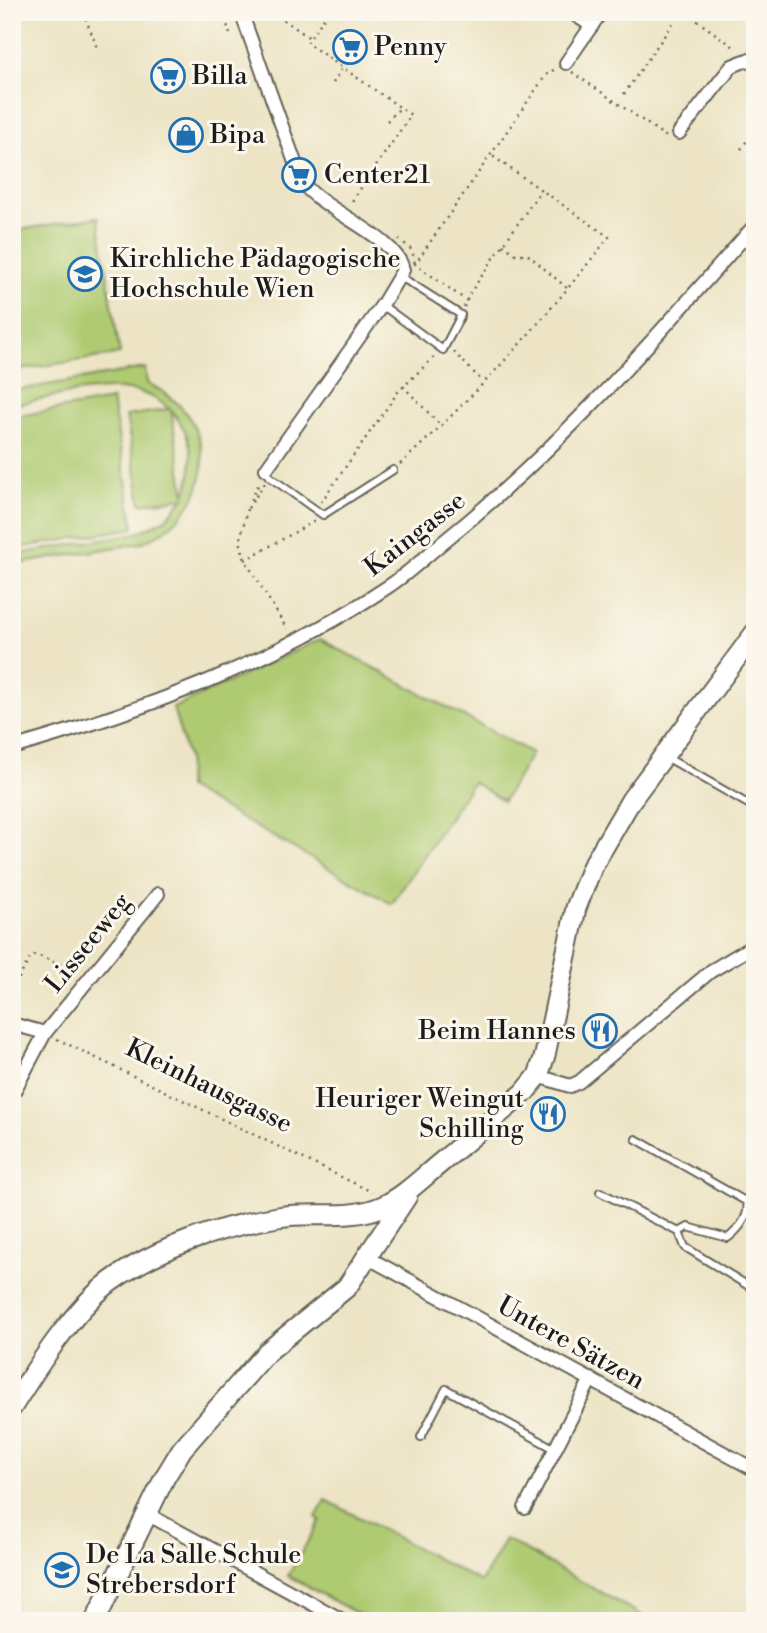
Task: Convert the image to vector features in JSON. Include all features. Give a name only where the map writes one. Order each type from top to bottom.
[{"type":"main road","points":[[12,1407],[81,1311],[99,1292],[125,1273],[203,1237],[266,1218],[359,1214],[384,1205],[419,1181],[524,1093],[538,1076],[583,888],[617,822],[755,633]]},
{"type":"main road","points":[[95,1621],[182,1449],[267,1352],[339,1296],[419,1181]]},
{"type":"main road","points":[[359,1214],[370,1226],[371,1248]]},
{"type":"street","points":[[241,12],[302,182],[308,191],[394,252],[407,273],[382,305],[268,473]]},
{"type":"street","points":[[571,12],[592,26]]},
{"type":"street","points":[[566,63],[601,12]]},
{"type":"street","points":[[679,134],[732,66],[751,62]]},
{"type":"street","name":"Kaingasse","points":[[12,748],[151,704],[294,641],[387,587],[506,492],[618,379],[755,225]]},
{"type":"street","name":"Lisseeweg","points":[[12,1095],[45,1033],[158,894]]},
{"type":"street","points":[[538,1076],[570,1086],[579,1082],[711,971],[755,945]]},
{"type":"street","points":[[12,1024],[45,1033]]},
{"type":"street","name":"Untere Sätzen","points":[[371,1248],[591,1379],[755,1470]]},
{"type":"street","points":[[525,1508],[591,1379]]},
{"type":"street","points":[[147,1514],[344,1621]]},
{"type":"lane","points":[[382,305],[445,347],[461,315],[407,273]]},
{"type":"lane","points":[[268,473],[323,515],[393,470]]},
{"type":"lane","points":[[664,756],[755,808]]},
{"type":"lane","points":[[636,1139],[747,1202],[748,1212],[741,1228],[728,1238],[688,1227],[679,1232]]},
{"type":"lane","points":[[600,1192],[679,1232],[685,1247],[755,1290]]},
{"type":"lane","points":[[421,1437],[446,1389],[555,1449]]},
{"type":"path","points":[[83,12],[98,50]]},
{"type":"path","points":[[223,12],[230,34]]},
{"type":"path","points":[[272,12],[310,38]]},
{"type":"path","points":[[328,12],[307,43],[411,115],[352,205],[343,199]]},
{"type":"path","points":[[624,94],[679,13],[693,18],[751,62]]},
{"type":"path","points":[[407,273],[546,75],[566,63],[577,76],[668,138],[679,134]]},
{"type":"path","points":[[333,83],[343,68]]},
{"type":"path","points":[[387,121],[401,108]]},
{"type":"path","points":[[741,149],[755,130]]},
{"type":"path","points":[[393,470],[442,426],[547,316],[609,237],[491,155]]},
{"type":"path","points":[[461,315],[503,244],[541,190]]},
{"type":"path","points":[[398,238],[412,250],[407,273]]},
{"type":"path","points":[[503,244],[516,254],[527,254],[568,289]]},
{"type":"path","points":[[407,273],[467,301]]},
{"type":"path","points":[[316,510],[403,386],[419,368],[445,347],[484,383]]},
{"type":"path","points":[[403,386],[442,426]]},
{"type":"path","points":[[268,473],[248,508],[240,541],[245,560],[294,641]]},
{"type":"path","points":[[248,508],[268,473]]},
{"type":"path","points":[[245,560],[304,530],[323,515]]},
{"type":"path","points":[[12,990],[26,960],[37,955],[90,977]]},
{"type":"path","name":"Kleinhausgasse","points":[[45,1033],[338,1173],[377,1196]]},
{"type":"green space","points":[[98,217],[120,354],[12,371],[12,231]]},
{"type":"green space","points":[[145,368],[147,383],[172,399],[190,419],[200,441],[202,465],[198,488],[186,510],[167,529],[141,543],[12,565],[12,555],[137,533],[166,519],[184,498],[141,504],[126,416],[169,409],[153,398],[135,391],[94,390],[12,405],[12,391]],"holes":[[[171,410],[179,420],[191,450],[191,472],[185,495]]]},
{"type":"green space","points":[[112,400],[134,528],[12,549],[12,417]]},
{"type":"green space","points":[[320,639],[532,753],[503,801],[473,782],[392,904],[187,788],[188,759],[173,708]]},
{"type":"green space","points":[[326,1500],[481,1582],[505,1539],[652,1621],[371,1621],[288,1576],[320,1520],[316,1517]]},
{"type":"place","name":"Penny","points":[[350,47]]},
{"type":"place","name":"Billa","points":[[168,76]]},
{"type":"place","name":"Bipa","points":[[186,135]]},
{"type":"place","name":"Center21","points":[[299,175]]},
{"type":"place","name":"Kirchliche Pädagogische Hochschule Wien","points":[[85,274]]},
{"type":"place","name":"Beim Hannes","points":[[600,1031]]},
{"type":"place","name":"Heuriger Weingut Schilling","points":[[548,1114]]},
{"type":"place","name":"De La Salle Schule Strebersdorf","points":[[62,1570]]}]
